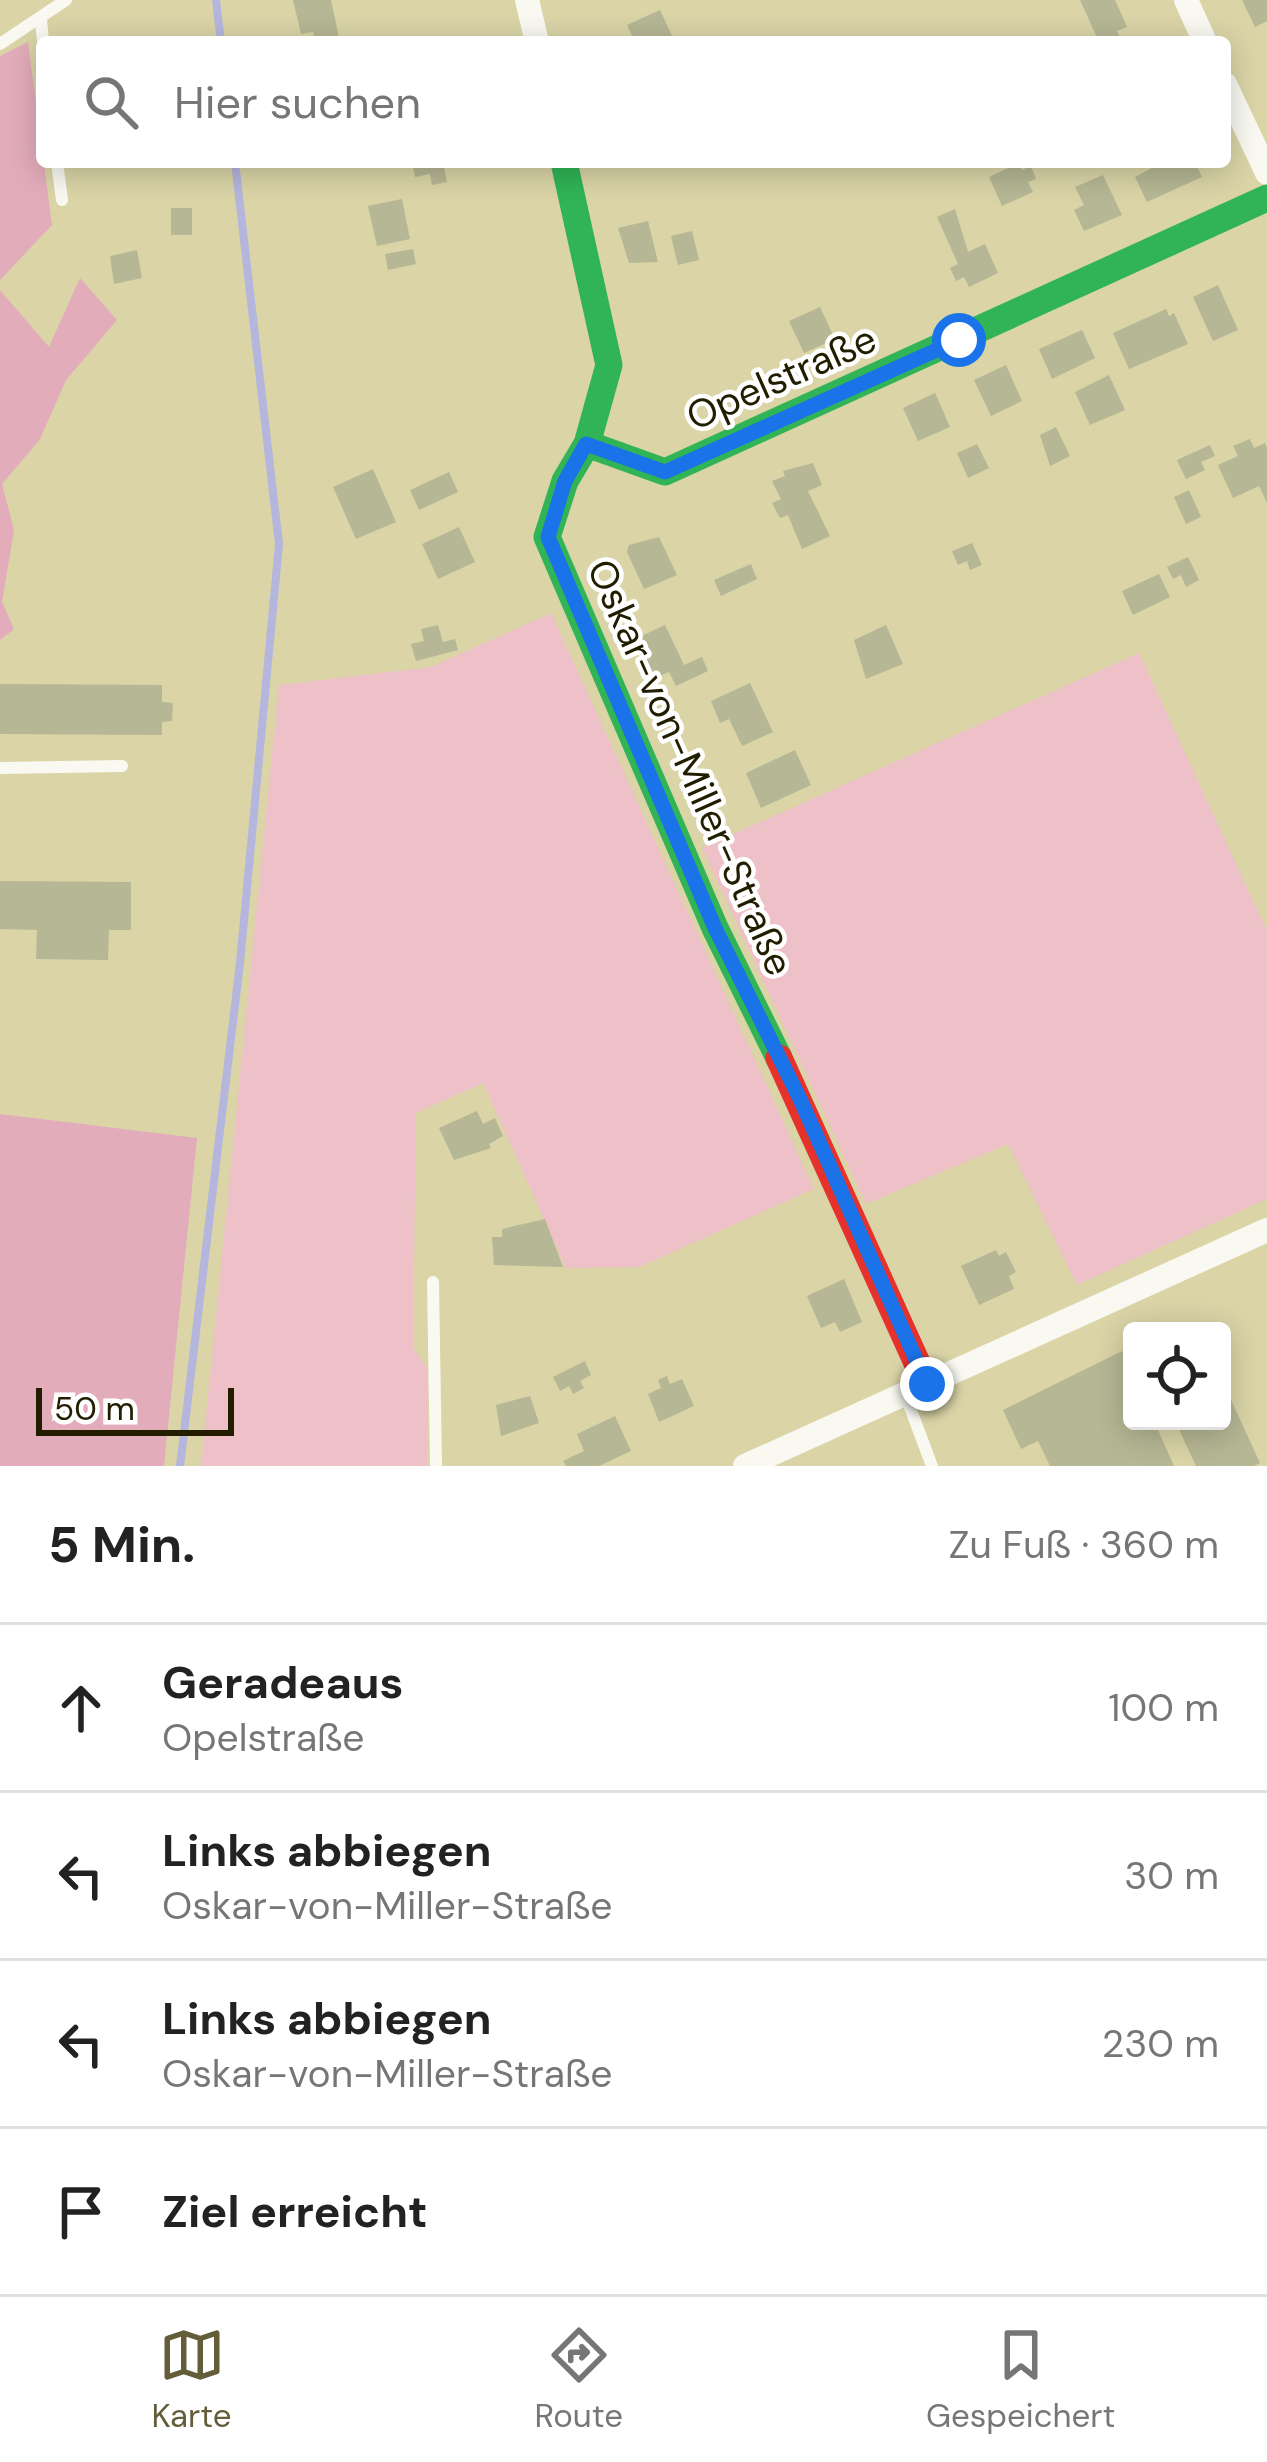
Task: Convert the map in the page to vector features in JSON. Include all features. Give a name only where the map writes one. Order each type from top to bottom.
[{"type":"street","points":[[527,0],[536,36]]},
{"type":"street","points":[[1186,0],[1202,36]]},
{"type":"street","points":[[1231,97],[1267,173]]},
{"type":"street","name":"Oskar-von-Miller-Straße","points":[[565,168],[609,365],[586,444],[565,481],[548,537],[715,928],[800,1099],[916,1389]]},
{"type":"street","name":"Opelstraße","points":[[586,444],[665,472],[1267,198]]},
{"type":"street","points":[[745,1466],[1267,1230]]},
{"type":"lane","points":[[0,44],[66,0]]},
{"type":"lane","points":[[41,19],[43,36]]},
{"type":"lane","points":[[58,168],[62,200]]},
{"type":"lane","points":[[0,767],[122,766]]},
{"type":"lane","points":[[433,1282],[436,1466]]},
{"type":"lane","points":[[916,1389],[932,1466]]},
{"type":"shaded area","points":[[28,42],[36,103],[36,168],[45,168],[52,225],[0,280],[0,56]]},
{"type":"shaded area","points":[[80,278],[117,320],[66,380],[40,439],[2,484],[14,530],[2,602],[14,629],[0,640],[0,290],[49,347]]},
{"type":"shaded area","points":[[551,613],[814,1189],[639,1267],[566,1268],[483,1083],[416,1113],[413,1348],[427,1367],[427,1466],[201,1466],[279,685],[431,667]]},
{"type":"shaded area","points":[[1139,653],[1267,931],[1267,1199],[1077,1285],[1008,1144],[866,1204],[702,848]]},
{"type":"shaded area","points":[[0,1114],[197,1138],[164,1466],[0,1466]]},
{"type":"building","points":[[293,0],[331,0],[339,36],[301,34]]},
{"type":"building","points":[[1080,0],[1115,0],[1127,27],[1117,31],[1119,36],[1096,36]]},
{"type":"building","points":[[1242,0],[1267,0],[1267,21],[1255,27]]},
{"type":"building","points":[[660,10],[672,36],[632,36],[627,25]]},
{"type":"building","points":[[413,168],[444,168],[447,182],[432,185],[430,174],[415,177]]},
{"type":"building","points":[[1008,168],[1032,168],[1036,179],[1028,182],[1033,192],[1002,206],[989,177]]},
{"type":"building","points":[[1152,168],[1198,168],[1202,177],[1147,202],[1135,177]]},
{"type":"building","points":[[1103,175],[1122,215],[1084,231],[1074,210],[1084,205],[1075,187]]},
{"type":"building","points":[[402,199],[410,239],[377,246],[368,206]]},
{"type":"building","points":[[171,208],[192,208],[192,235],[171,235]]},
{"type":"building","points":[[955,209],[968,252],[985,244],[998,273],[969,287],[964,277],[956,281],[950,268],[958,264],[937,217]]},
{"type":"building","points":[[648,221],[658,262],[629,263],[618,228]]},
{"type":"building","points":[[692,231],[699,260],[678,265],[671,236]]},
{"type":"building","points":[[413,249],[416,264],[388,270],[385,254]]},
{"type":"building","points":[[137,250],[142,278],[114,284],[110,256]]},
{"type":"building","points":[[1218,285],[1238,330],[1213,341],[1193,297]]},
{"type":"building","points":[[820,307],[835,339],[804,353],[789,321]]},
{"type":"building","points":[[1166,309],[1169,316],[1174,313],[1188,344],[1129,369],[1113,333]]},
{"type":"building","points":[[1082,330],[1095,358],[1052,379],[1039,349]]},
{"type":"building","points":[[1006,365],[1022,401],[991,416],[974,380]]},
{"type":"building","points":[[1109,375],[1125,410],[1090,425],[1075,392]]},
{"type":"building","points":[[935,393],[950,427],[918,441],[903,408]]},
{"type":"building","points":[[1056,427],[1070,456],[1050,466],[1040,435]]},
{"type":"building","points":[[1250,439],[1254,448],[1265,443],[1267,448],[1267,503],[1259,486],[1233,498],[1218,465],[1238,456],[1233,446]]},
{"type":"building","points":[[977,444],[989,468],[968,478],[957,453]]},
{"type":"building","points":[[1210,445],[1215,456],[1201,462],[1205,470],[1186,479],[1177,460]]},
{"type":"building","points":[[813,463],[822,485],[808,491],[830,536],[802,549],[788,515],[780,518],[772,503],[781,499],[772,481],[785,476],[783,471]]},
{"type":"building","points":[[373,469],[396,522],[356,539],[333,487]]},
{"type":"building","points":[[449,472],[458,492],[419,510],[410,490]]},
{"type":"building","points":[[1189,490],[1201,517],[1186,524],[1174,497]]},
{"type":"building","points":[[459,527],[475,562],[438,579],[422,544]]},
{"type":"building","points":[[659,537],[677,575],[644,589],[627,552],[629,545]]},
{"type":"building","points":[[972,543],[982,565],[970,570],[967,561],[958,565],[952,551]]},
{"type":"building","points":[[1188,557],[1199,580],[1186,587],[1181,575],[1173,579],[1167,567]]},
{"type":"building","points":[[751,564],[757,579],[721,596],[714,580]]},
{"type":"building","points":[[1159,574],[1170,597],[1133,615],[1122,591]]},
{"type":"building","points":[[438,625],[443,642],[455,639],[458,650],[416,661],[411,644],[424,641],[421,629]]},
{"type":"building","points":[[665,625],[684,665],[702,657],[708,671],[676,686],[669,672],[651,680],[633,640]]},
{"type":"building","points":[[886,625],[903,664],[866,679],[854,640]]},
{"type":"building","points":[[750,683],[773,732],[742,746],[729,719],[720,723],[711,701]]},
{"type":"building","points":[[0,684],[162,685],[162,702],[173,703],[172,721],[162,722],[162,735],[0,734]]},
{"type":"building","points":[[795,750],[811,785],[761,808],[746,773]]},
{"type":"building","points":[[0,881],[131,882],[131,930],[109,930],[108,960],[36,959],[37,930],[0,929]]},
{"type":"building","points":[[477,1111],[483,1124],[495,1118],[503,1136],[489,1144],[491,1148],[454,1160],[439,1128]]},
{"type":"building","points":[[545,1219],[563,1267],[494,1265],[492,1237],[502,1237],[502,1229]]},
{"type":"building","points":[[996,1250],[999,1256],[1006,1252],[1016,1272],[1009,1276],[1014,1289],[979,1305],[961,1266]]},
{"type":"building","points":[[844,1279],[862,1322],[840,1332],[835,1322],[821,1328],[807,1296]]},
{"type":"building","points":[[1122,1351],[1123,1430],[1158,1430],[1174,1466],[1050,1466],[1038,1441],[1021,1449],[1003,1410]]},
{"type":"building","points":[[585,1361],[591,1375],[580,1381],[584,1388],[573,1394],[569,1386],[560,1391],[553,1377]]},
{"type":"building","points":[[667,1376],[670,1384],[682,1379],[694,1406],[659,1422],[648,1394],[661,1388],[658,1380]]},
{"type":"building","points":[[530,1396],[539,1423],[501,1436],[496,1405]]},
{"type":"building","points":[[1231,1400],[1260,1463],[1196,1466],[1179,1430],[1231,1430]]},
{"type":"building","points":[[615,1416],[631,1451],[599,1466],[566,1466],[563,1461],[584,1451],[577,1434]]},
{"type":"waterway","points":[[216,0],[220,36]]},
{"type":"waterway","points":[[180,1466],[240,963],[279,544],[236,168]]},
{"type":"traffic: fast","points":[[565,168],[609,365],[587,444],[565,481],[547,537],[715,928],[779,1058]]},
{"type":"traffic: fast","points":[[587,444],[665,472],[1267,198]]},
{"type":"traffic: jam","points":[[779,1058],[927,1385]]},
{"type":"route","points":[[927,1384],[800,1099],[715,928],[548,537],[565,481],[586,444],[665,472],[959,340]]}]
